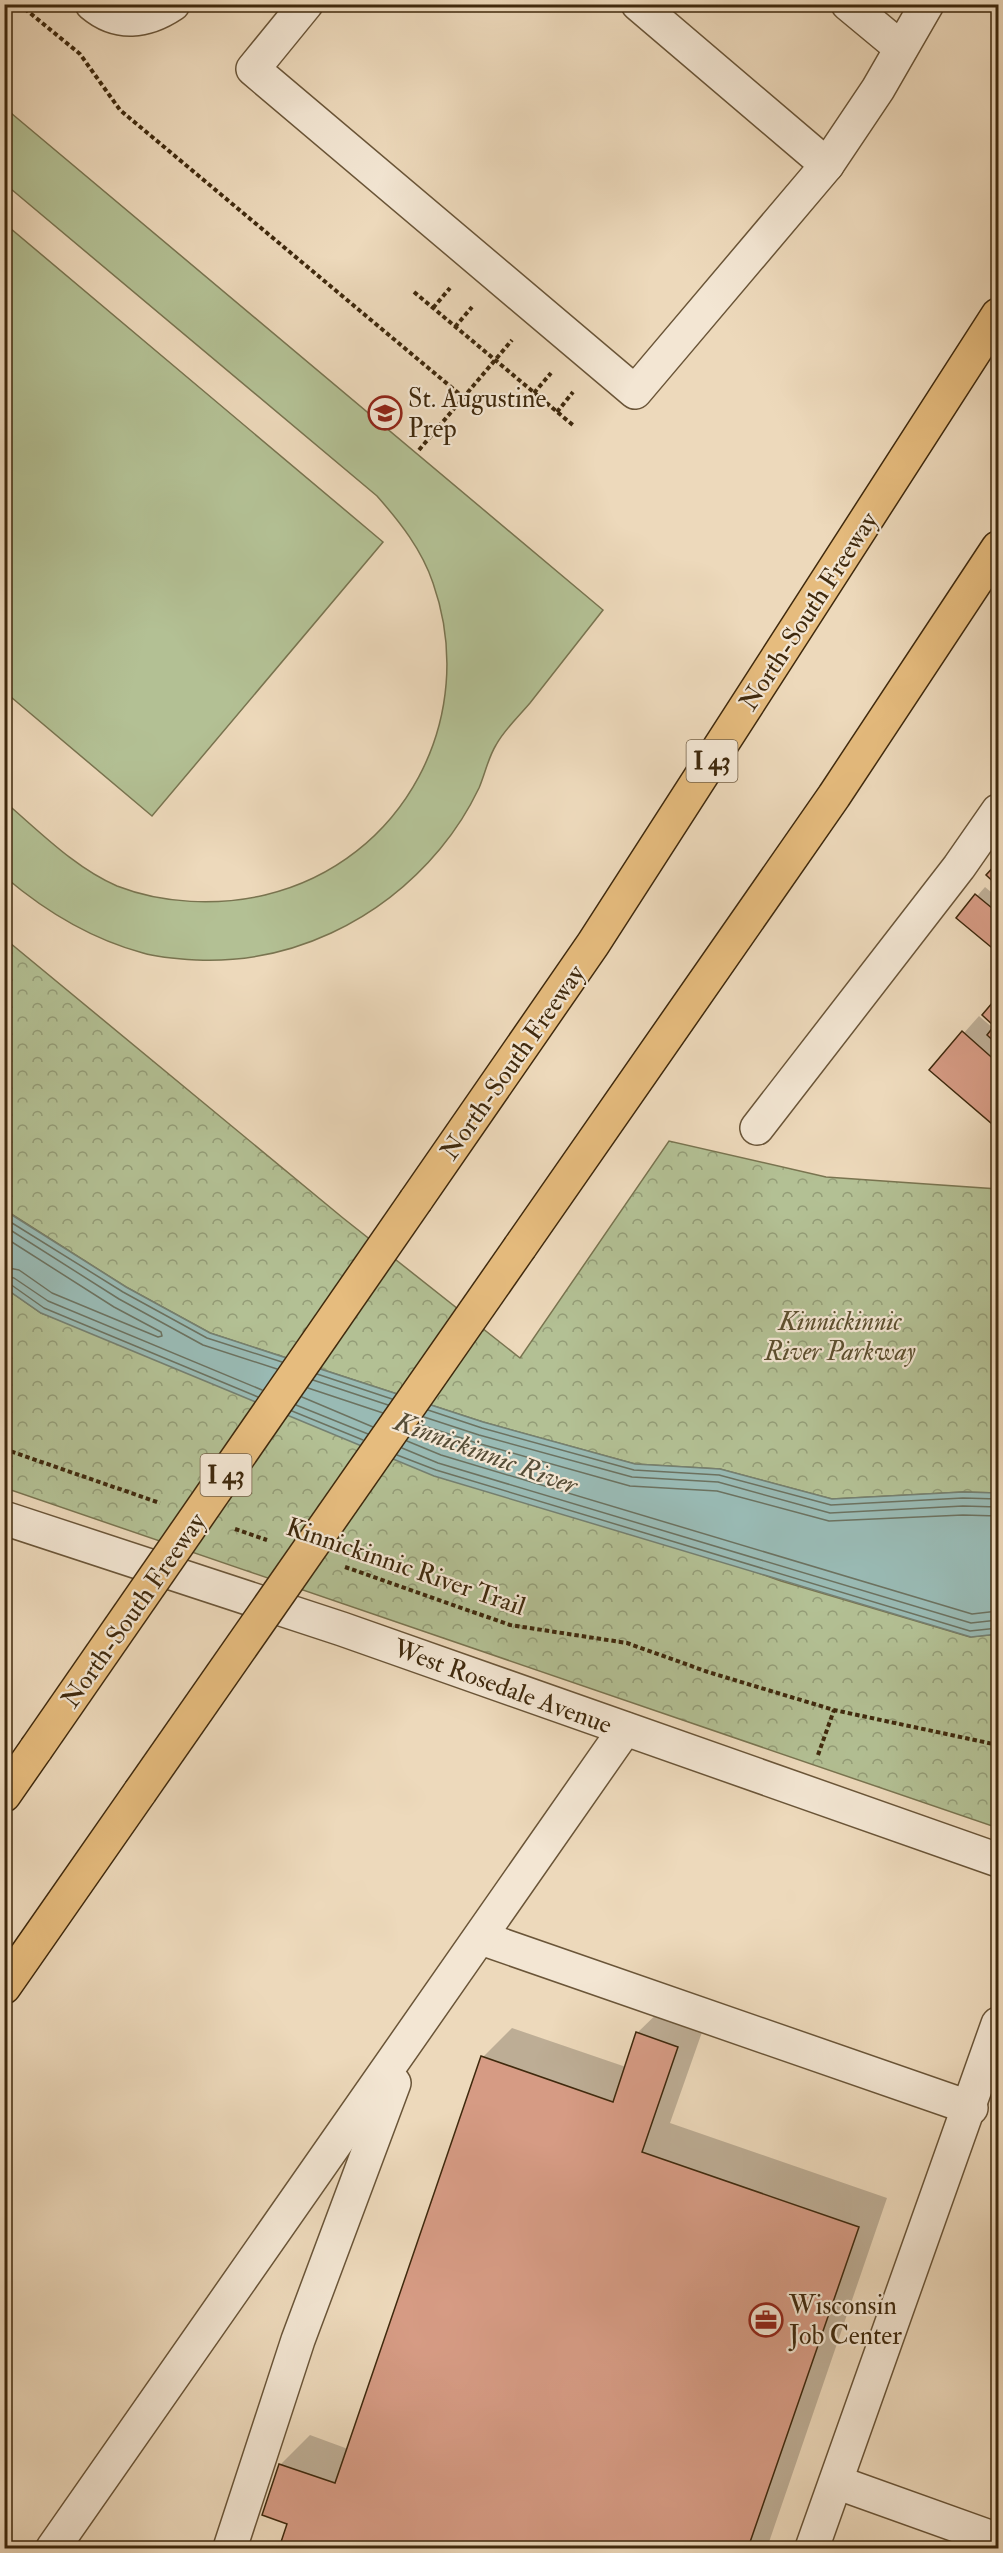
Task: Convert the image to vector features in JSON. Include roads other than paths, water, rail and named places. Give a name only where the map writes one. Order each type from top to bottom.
[{"type":"highway","name":"North-South Freeway","points":[[4,1795],[593,944],[999,315]]},
{"type":"highway","points":[[4,1987],[827,806],[999,548]]},
{"type":"street","points":[[92,4],[98,9],[129,20],[155,16],[173,4]]},
{"type":"street","points":[[306,4],[253,69],[635,392],[827,165],[927,4]]},
{"type":"street","points":[[638,4],[827,165]]},
{"type":"street","points":[[848,4],[901,48]]},
{"type":"street","points":[[756,1128],[959,867],[999,811]]},
{"type":"street","name":"West Rosedale Avenue","points":[[4,1518],[342,1629],[999,1860]]},
{"type":"street","points":[[53,2548],[625,1730]]},
{"type":"street","points":[[481,1938],[971,2108]]},
{"type":"street","points":[[812,2548],[971,2108],[999,2024]]},
{"type":"street","points":[[230,2548],[298,2340],[410,2039]]},
{"type":"street","points":[[836,2482],[999,2540]]},
{"type":"water","name":"Kinnickinnic River","points":[[4,1210],[126,1287],[210,1333],[483,1422],[635,1464],[720,1469],[832,1499],[963,1492],[998,1493],[998,1634],[971,1637],[434,1476],[41,1313],[5,1288]]},
{"type":"place","name":"St. Augustine Prep","points":[[385,413]]},
{"type":"place","name":"Wisconsin Job Center","points":[[766,2320]]},
{"type":"park label","name":"Kinnickinnic River Parkway","points":[[840,1336]]}]
